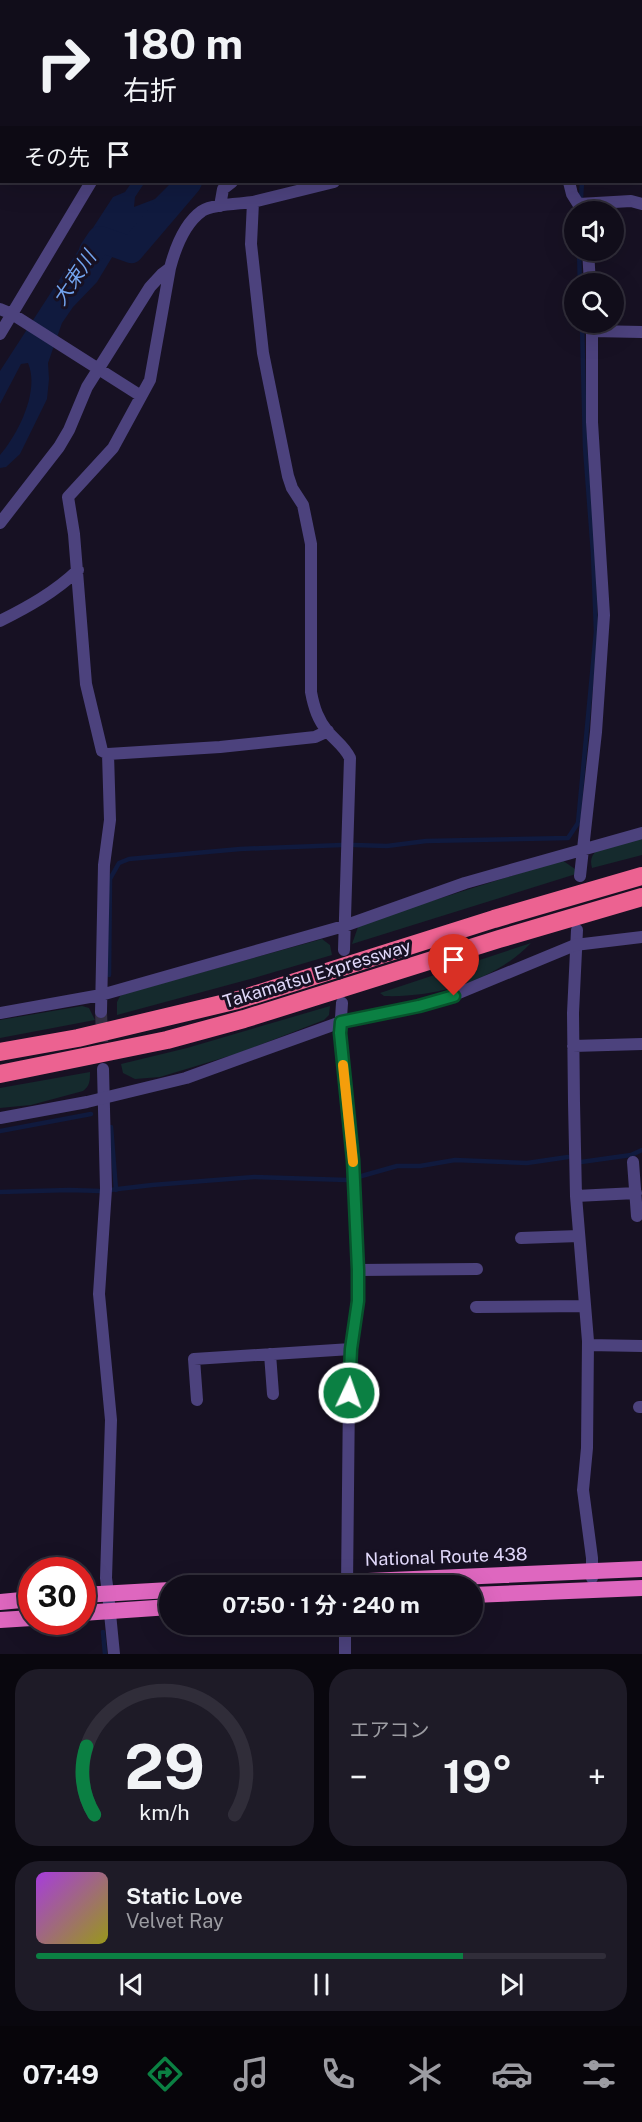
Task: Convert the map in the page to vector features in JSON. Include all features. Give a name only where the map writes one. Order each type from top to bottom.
[{"type":"highway","name":"Takamatsu Expressway","points":[[0,1052],[78,1038],[238,1000],[642,876]]},
{"type":"highway","name":"Takamatsu Expressway","points":[[0,1074],[124,1050],[244,1019],[642,897]]},
{"type":"highway","name":"National Route 438","points":[[483,1576],[642,1569]]},
{"type":"highway","points":[[483,1594],[642,1588]]},
{"type":"highway","points":[[96,1594],[159,1591]]},
{"type":"highway","points":[[0,1602],[18,1600]]},
{"type":"highway","points":[[96,1612],[159,1608]]},
{"type":"highway","points":[[0,1620],[18,1619]]},
{"type":"street","points":[[0,334],[9,313],[89,183]]},
{"type":"street","points":[[220,206],[222,189],[231,183]]},
{"type":"street","points":[[328,731],[315,737],[232,746],[108,754],[102,751],[86,684],[78,570],[68,497],[113,448],[150,380],[170,268],[175,252],[191,223],[202,211],[253,202],[330,183]]},
{"type":"street","points":[[570,183],[576,201]]},
{"type":"street","points":[[253,202],[251,244],[263,353],[288,476],[292,488],[303,505],[311,544],[311,692],[316,714],[328,731],[347,750],[350,758],[344,950]]},
{"type":"street","points":[[624,202],[642,204]]},
{"type":"street","points":[[0,523],[69,430],[97,368],[150,287],[170,268]]},
{"type":"street","points":[[9,313],[141,396]]},
{"type":"street","points":[[624,330],[642,332]]},
{"type":"street","points":[[580,876],[596,732],[604,615],[592,422],[592,333]]},
{"type":"street","points":[[0,621],[30,606],[68,580],[78,570]]},
{"type":"street","points":[[102,1011],[104,865],[110,820],[108,754]]},
{"type":"street","points":[[0,1013],[101,995],[344,926],[465,883],[642,833]]},
{"type":"street","points":[[577,930],[573,1046],[576,1196],[588,1345],[587,1448],[584,1490],[592,1571],[591,1590]]},
{"type":"street","points":[[0,1118],[186,1078],[341,1022],[419,1006],[454,996],[575,945],[642,937]]},
{"type":"street","points":[[342,1003],[340,1033],[353,1160],[358,1270],[358,1301],[351,1349],[348,1575]]},
{"type":"street","points":[[573,1046],[642,1044]]},
{"type":"street","points":[[103,1069],[106,1192],[99,1294],[111,1420],[106,1578],[114,1654]]},
{"type":"street","points":[[633,1162],[637,1216]]},
{"type":"street","points":[[576,1196],[636,1193]]},
{"type":"street","points":[[521,1238],[579,1236]]},
{"type":"street","points":[[358,1270],[477,1269]]},
{"type":"street","points":[[476,1307],[585,1306]]},
{"type":"street","points":[[588,1345],[642,1346]]},
{"type":"street","points":[[197,1400],[194,1359],[351,1349]]},
{"type":"street","points":[[270,1354],[273,1394]]},
{"type":"street","points":[[345,1635],[345,1654]]},
{"type":"green space","points":[[642,837],[642,855],[592,868],[593,854],[597,850]]},
{"type":"green space","points":[[562,860],[575,869],[576,874],[352,944],[358,927],[365,922]]},
{"type":"green space","points":[[322,939],[330,945],[332,955],[117,1015],[117,1002],[120,996],[127,993]]},
{"type":"green space","points":[[531,943],[500,968],[463,984],[423,994],[384,996],[380,993]]},
{"type":"green space","points":[[82,1006],[89,1008],[95,1020],[0,1038],[0,1020]]},
{"type":"green space","points":[[330,1006],[329,1015],[324,1020],[239,1053],[160,1077],[135,1079],[123,1073],[121,1064],[187,1048]]},
{"type":"green space","points":[[90,1072],[90,1080],[83,1091],[31,1105],[0,1108],[0,1088]]},
{"type":"water","points":[[131,183],[144,183],[135,197],[134,207],[155,199],[171,183],[198,183],[172,211],[137,227],[120,244],[97,282],[73,307],[62,323],[48,363],[47,399],[20,454],[6,467],[0,468],[0,455],[14,436],[25,412],[29,399],[31,374],[28,363],[21,364],[0,404],[0,371],[113,197],[125,192]]},
{"type":"waterway","name":"大束川","points":[[92,251],[100,239],[131,250],[188,183]]},
{"type":"waterway","points":[[581,197],[582,183]]},
{"type":"waterway","points":[[579,261],[580,273]]},
{"type":"waterway","points":[[354,845],[387,846],[426,841],[568,838],[578,823],[596,632],[585,447],[582,333]]},
{"type":"waterway","points":[[109,975],[110,879],[119,863],[129,859],[240,849],[342,845]]},
{"type":"waterway","points":[[0,1131],[91,1114]]},
{"type":"waterway","points":[[111,1127],[116,1190]]},
{"type":"waterway","points":[[581,1162],[631,1155],[642,1150]]},
{"type":"waterway","points":[[358,1177],[397,1166],[420,1166],[455,1160],[527,1163],[568,1157]]},
{"type":"waterway","points":[[0,1192],[101,1191],[254,1177],[347,1180]]},
{"type":"waterway","points":[[103,1632],[105,1654]]},
{"type":"tunnel","points":[[101,1012],[103,1059]]},
{"type":"slow traffic","points":[[343,1065],[353,1162]]},
{"type":"route","points":[[349,1393],[351,1349],[358,1301],[358,1270],[353,1160],[340,1033],[341,1022],[419,1006],[454,996]]}]
